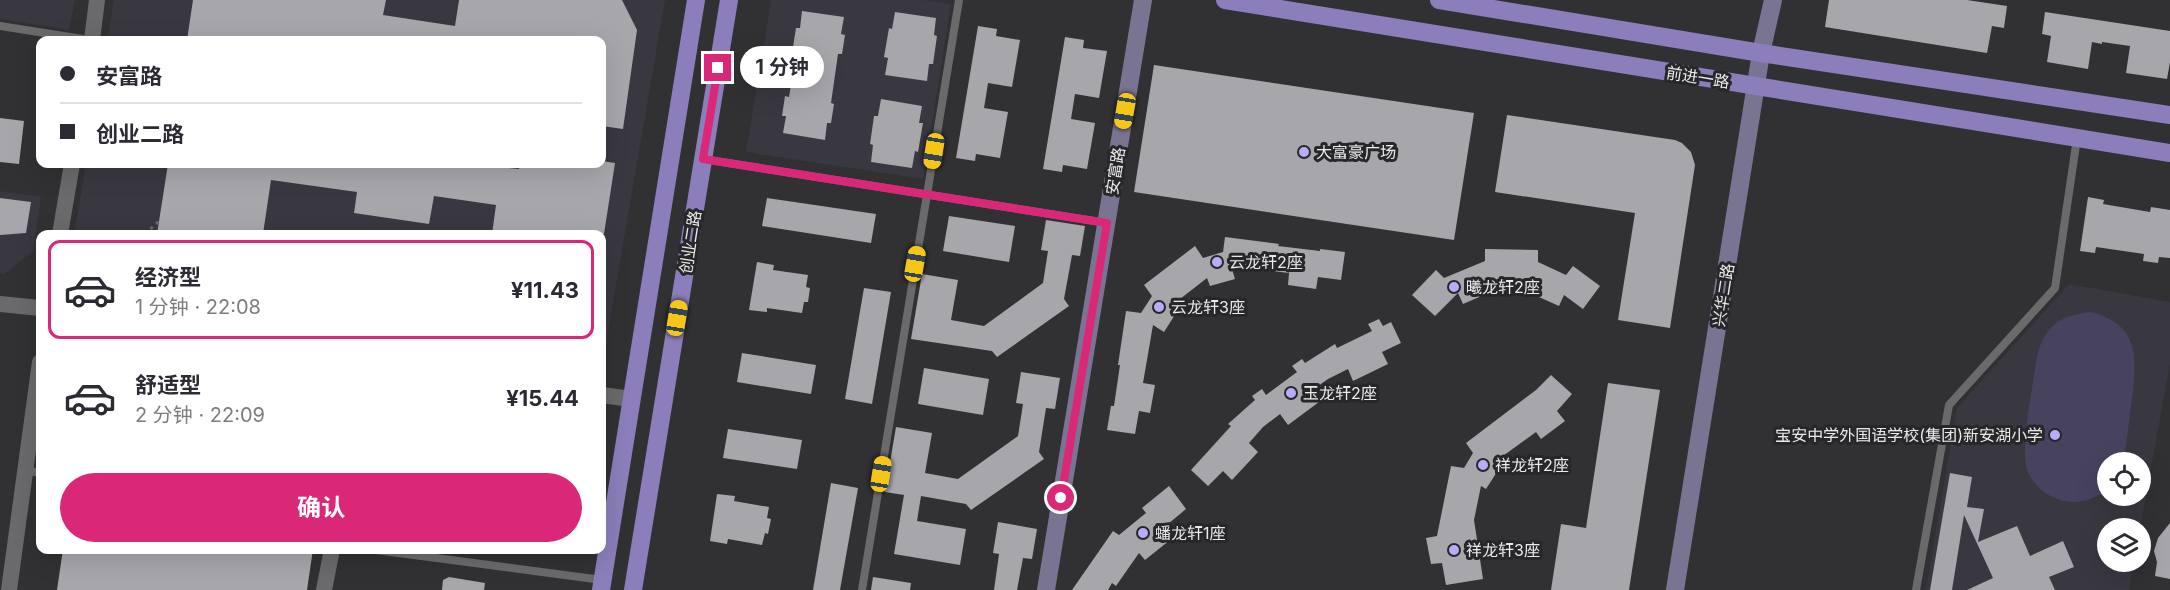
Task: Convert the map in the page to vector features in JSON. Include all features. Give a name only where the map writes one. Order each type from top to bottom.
[{"type":"main road","name":"创业二路","points":[[601,585],[696,0]]},
{"type":"main road","name":"创业二路","points":[[633,590],[729,0]]},
{"type":"main road","name":"安富路","points":[[1046,590],[1143,0]]},
{"type":"main road","name":"前进一路","points":[[1225,0],[2170,153]]},
{"type":"main road","name":"前进一路","points":[[1443,0],[1497,5],[1761,53],[2170,115]]},
{"type":"main road","name":"兴华二路","points":[[1675,590],[1758,86],[1761,53],[1773,0]]},
{"type":"street","points":[[91,36],[97,0]]},
{"type":"street","points":[[61,230],[71,168]]},
{"type":"street","points":[[0,304],[36,308]]},
{"type":"street","points":[[606,396],[632,399]]},
{"type":"street","points":[[9,590],[33,472],[36,425]]},
{"type":"street","points":[[324,590],[331,554]]},
{"type":"lane","points":[[862,590],[959,0]]},
{"type":"lane","points":[[0,26],[64,36]]},
{"type":"lane","points":[[1916,590],[1949,405],[2055,288],[2077,138]]},
{"type":"lane","points":[[703,159],[1107,223]]},
{"type":"lane","points":[[400,554],[601,585]]},
{"type":"path","points":[[149,230],[159,221]]},
{"type":"shaded area","points":[[0,0],[75,0],[69,30],[0,19]]},
{"type":"shaded area","points":[[114,0],[665,0],[606,344],[606,230],[75,230],[85,168],[606,168],[606,36],[108,36]]},
{"type":"shaded area","points":[[771,0],[923,0],[951,4],[923,179],[746,152]]},
{"type":"shaded area","points":[[0,191],[41,197],[33,251],[4,274],[0,273]]},
{"type":"shaded area","name":"宝安中学外国语学校(集团)新安湖小学","points":[[2069,284],[2170,302],[2170,364],[2151,468],[2151,452],[2097,452],[2097,506],[2144,506],[2142,518],[2097,518],[2097,572],[2132,572],[2129,590],[1926,590],[1957,408]]},
{"type":"shaded area","points":[[2091,312],[2119,325],[2127,334],[2132,345],[2135,370],[2125,452],[2097,452],[2097,496],[2082,501],[2069,502],[2055,498],[2034,483],[2027,469],[2025,446],[2036,362],[2042,341],[2047,332],[2060,320]]},
{"type":"building","points":[[193,0],[386,0],[383,15],[455,26],[459,0],[622,0],[637,30],[623,129],[606,127],[606,36],[188,36]]},
{"type":"building","points":[[1829,0],[1967,0],[2007,6],[2004,28],[1992,26],[1987,53],[1825,27]]},
{"type":"building","points":[[802,11],[844,17],[841,34],[845,35],[842,54],[838,54],[831,103],[834,104],[831,123],[827,123],[825,140],[783,133],[786,116],[782,116],[785,96],[789,97],[797,48],[793,47],[796,28],[800,28]]},
{"type":"building","points":[[895,12],[936,18],[934,35],[937,36],[933,64],[929,64],[927,81],[885,75],[888,58],[884,57],[889,28],[892,29]]},
{"type":"building","points":[[2045,12],[2170,31],[2170,62],[2167,79],[2126,73],[2130,46],[2102,42],[2102,44],[2092,42],[2088,69],[2047,62],[2051,36],[2042,34]]},
{"type":"building","points":[[978,26],[997,29],[996,36],[1020,40],[1012,87],[988,83],[984,108],[1008,112],[1000,158],[976,154],[975,161],[956,158]]},
{"type":"building","points":[[1065,37],[1084,40],[1083,48],[1107,51],[1099,98],[1075,94],[1071,119],[1095,123],[1087,169],[1063,165],[1062,172],[1043,169]]},
{"type":"building","name":"大富豪广场","points":[[1154,65],[1474,113],[1454,240],[1134,192]]},
{"type":"building","points":[[881,99],[922,106],[919,123],[923,123],[918,152],[915,151],[912,168],[871,162],[873,145],[870,144],[874,116],[878,116]]},
{"type":"building","points":[[1507,115],[1675,140],[1691,152],[1695,165],[1670,328],[1618,320],[1635,213],[1495,192]]},
{"type":"building","points":[[0,118],[24,121],[19,164],[0,162]]},
{"type":"building","points":[[606,162],[615,163],[605,230],[493,230],[496,205],[434,196],[429,224],[354,213],[357,192],[271,180],[264,230],[158,230],[167,168],[606,168]]},
{"type":"building","points":[[2088,197],[2104,200],[2103,204],[2150,212],[2151,207],[2170,210],[2170,258],[2159,257],[2158,263],[2143,261],[2144,254],[2096,247],[2095,253],[2080,251]]},
{"type":"building","points":[[0,198],[31,202],[26,233],[0,235]]},
{"type":"building","points":[[767,198],[876,214],[871,243],[762,226]]},
{"type":"building","points":[[949,216],[1015,226],[1009,262],[943,251]]},
{"type":"building","points":[[1046,220],[1085,226],[1080,256],[1072,255],[1064,299],[1069,306],[997,357],[992,351],[911,339],[922,274],[958,280],[951,320],[984,326],[1043,283],[1048,251],[1041,250]]},
{"type":"building","points":[[1225,237],[1279,244],[1278,246],[1345,252],[1341,280],[1318,277],[1316,289],[1288,285],[1289,273],[1231,266],[1235,279],[1210,286],[1207,278],[1171,306],[1178,310],[1164,332],[1153,325],[1143,383],[1155,385],[1150,413],[1139,411],[1135,434],[1107,430],[1111,406],[1114,406],[1126,311],[1141,313],[1152,296],[1144,285],[1195,246],[1203,258],[1223,252]]},
{"type":"building","points":[[1485,249],[1538,250],[1538,262],[1566,275],[1573,266],[1600,286],[1583,309],[1564,295],[1559,306],[1530,293],[1536,282],[1486,281],[1491,292],[1463,304],[1458,293],[1435,316],[1412,295],[1436,270],[1444,278],[1485,261]]},
{"type":"building","points":[[757,262],[774,265],[773,270],[808,275],[806,287],[810,288],[808,302],[804,302],[802,313],[767,308],[767,312],[749,310]]},
{"type":"building","points":[[864,288],[891,292],[872,404],[845,399]]},
{"type":"building","points":[[1379,319],[1383,326],[1391,322],[1401,343],[1382,352],[1388,364],[1353,381],[1348,369],[1328,379],[1311,391],[1319,402],[1288,425],[1280,414],[1263,427],[1249,443],[1258,452],[1232,480],[1223,471],[1208,486],[1191,470],[1231,426],[1228,424],[1255,400],[1252,396],[1262,389],[1266,395],[1297,372],[1292,366],[1302,359],[1305,363],[1335,344],[1337,348],[1372,331],[1368,324]]},
{"type":"building","points":[[742,353],[816,365],[811,394],[737,382]]},
{"type":"building","points":[[924,368],[989,379],[983,415],[918,404]]},
{"type":"building","points":[[1021,372],[1060,378],[1055,409],[1046,408],[1039,452],[1044,459],[971,510],[966,504],[921,496],[917,521],[966,529],[960,565],[894,554],[904,495],[885,492],[896,427],[932,433],[925,473],[958,479],[1018,436],[1023,404],[1016,403]]},
{"type":"building","points":[[1551,375],[1572,394],[1557,411],[1565,421],[1541,439],[1536,432],[1496,461],[1502,464],[1486,489],[1481,486],[1474,520],[1483,579],[1446,585],[1442,563],[1431,564],[1426,538],[1437,536],[1451,466],[1464,468],[1473,453],[1466,443],[1536,390]]},
{"type":"building","points":[[1608,383],[1660,390],[1629,590],[1551,590],[1561,524],[1586,528]]},
{"type":"building","points":[[728,429],[802,440],[797,469],[723,458]]},
{"type":"building","points":[[1950,473],[1972,477],[1967,507],[1984,509],[1978,542],[2017,526],[2030,556],[2063,541],[2074,567],[2049,577],[2055,590],[1967,590],[1993,578],[1964,515],[1952,590],[1930,590]]},
{"type":"building","points":[[831,483],[858,488],[840,590],[813,590]]},
{"type":"building","name":"蟠龙轩1座","points":[[1169,486],[1186,509],[1162,529],[1170,540],[1145,560],[1139,553],[1116,586],[1112,583],[1108,590],[1072,590],[1113,531],[1119,535],[1146,513],[1142,508]]},
{"type":"building","points":[[717,494],[735,496],[734,501],[769,507],[767,518],[771,519],[768,534],[765,533],[762,545],[728,539],[727,544],[710,541]]},
{"type":"building","points":[[998,522],[1037,529],[1032,559],[1023,558],[1017,590],[994,590],[999,554],[993,553]]},
{"type":"building","points":[[2170,523],[2170,579],[2155,576],[2157,562],[2154,551],[2158,538]]},
{"type":"building","points":[[62,554],[312,554],[307,590],[57,590]]},
{"type":"building","points":[[449,577],[485,583],[484,590],[442,590],[443,580]]},
{"type":"building","points":[[873,577],[911,583],[910,590],[871,590]]},
{"type":"place","name":"大富豪广场","points":[[1304,152]]},
{"type":"place","name":"云龙轩2座","points":[[1217,262]]},
{"type":"place","name":"曦龙轩2座","points":[[1454,287]]},
{"type":"place","name":"云龙轩3座","points":[[1159,307]]},
{"type":"place","name":"玉龙轩2座","points":[[1291,393]]},
{"type":"place","name":"宝安中学外国语学校(集团)新安湖小学","points":[[2055,435]]},
{"type":"place","name":"祥龙轩2座","points":[[1483,465]]},
{"type":"place","name":"蟠龙轩1座","points":[[1143,533]]},
{"type":"place","name":"祥龙轩3座","points":[[1454,550]]},
{"type":"route","points":[[718,68],[703,159],[1107,223],[1061,498]]}]
